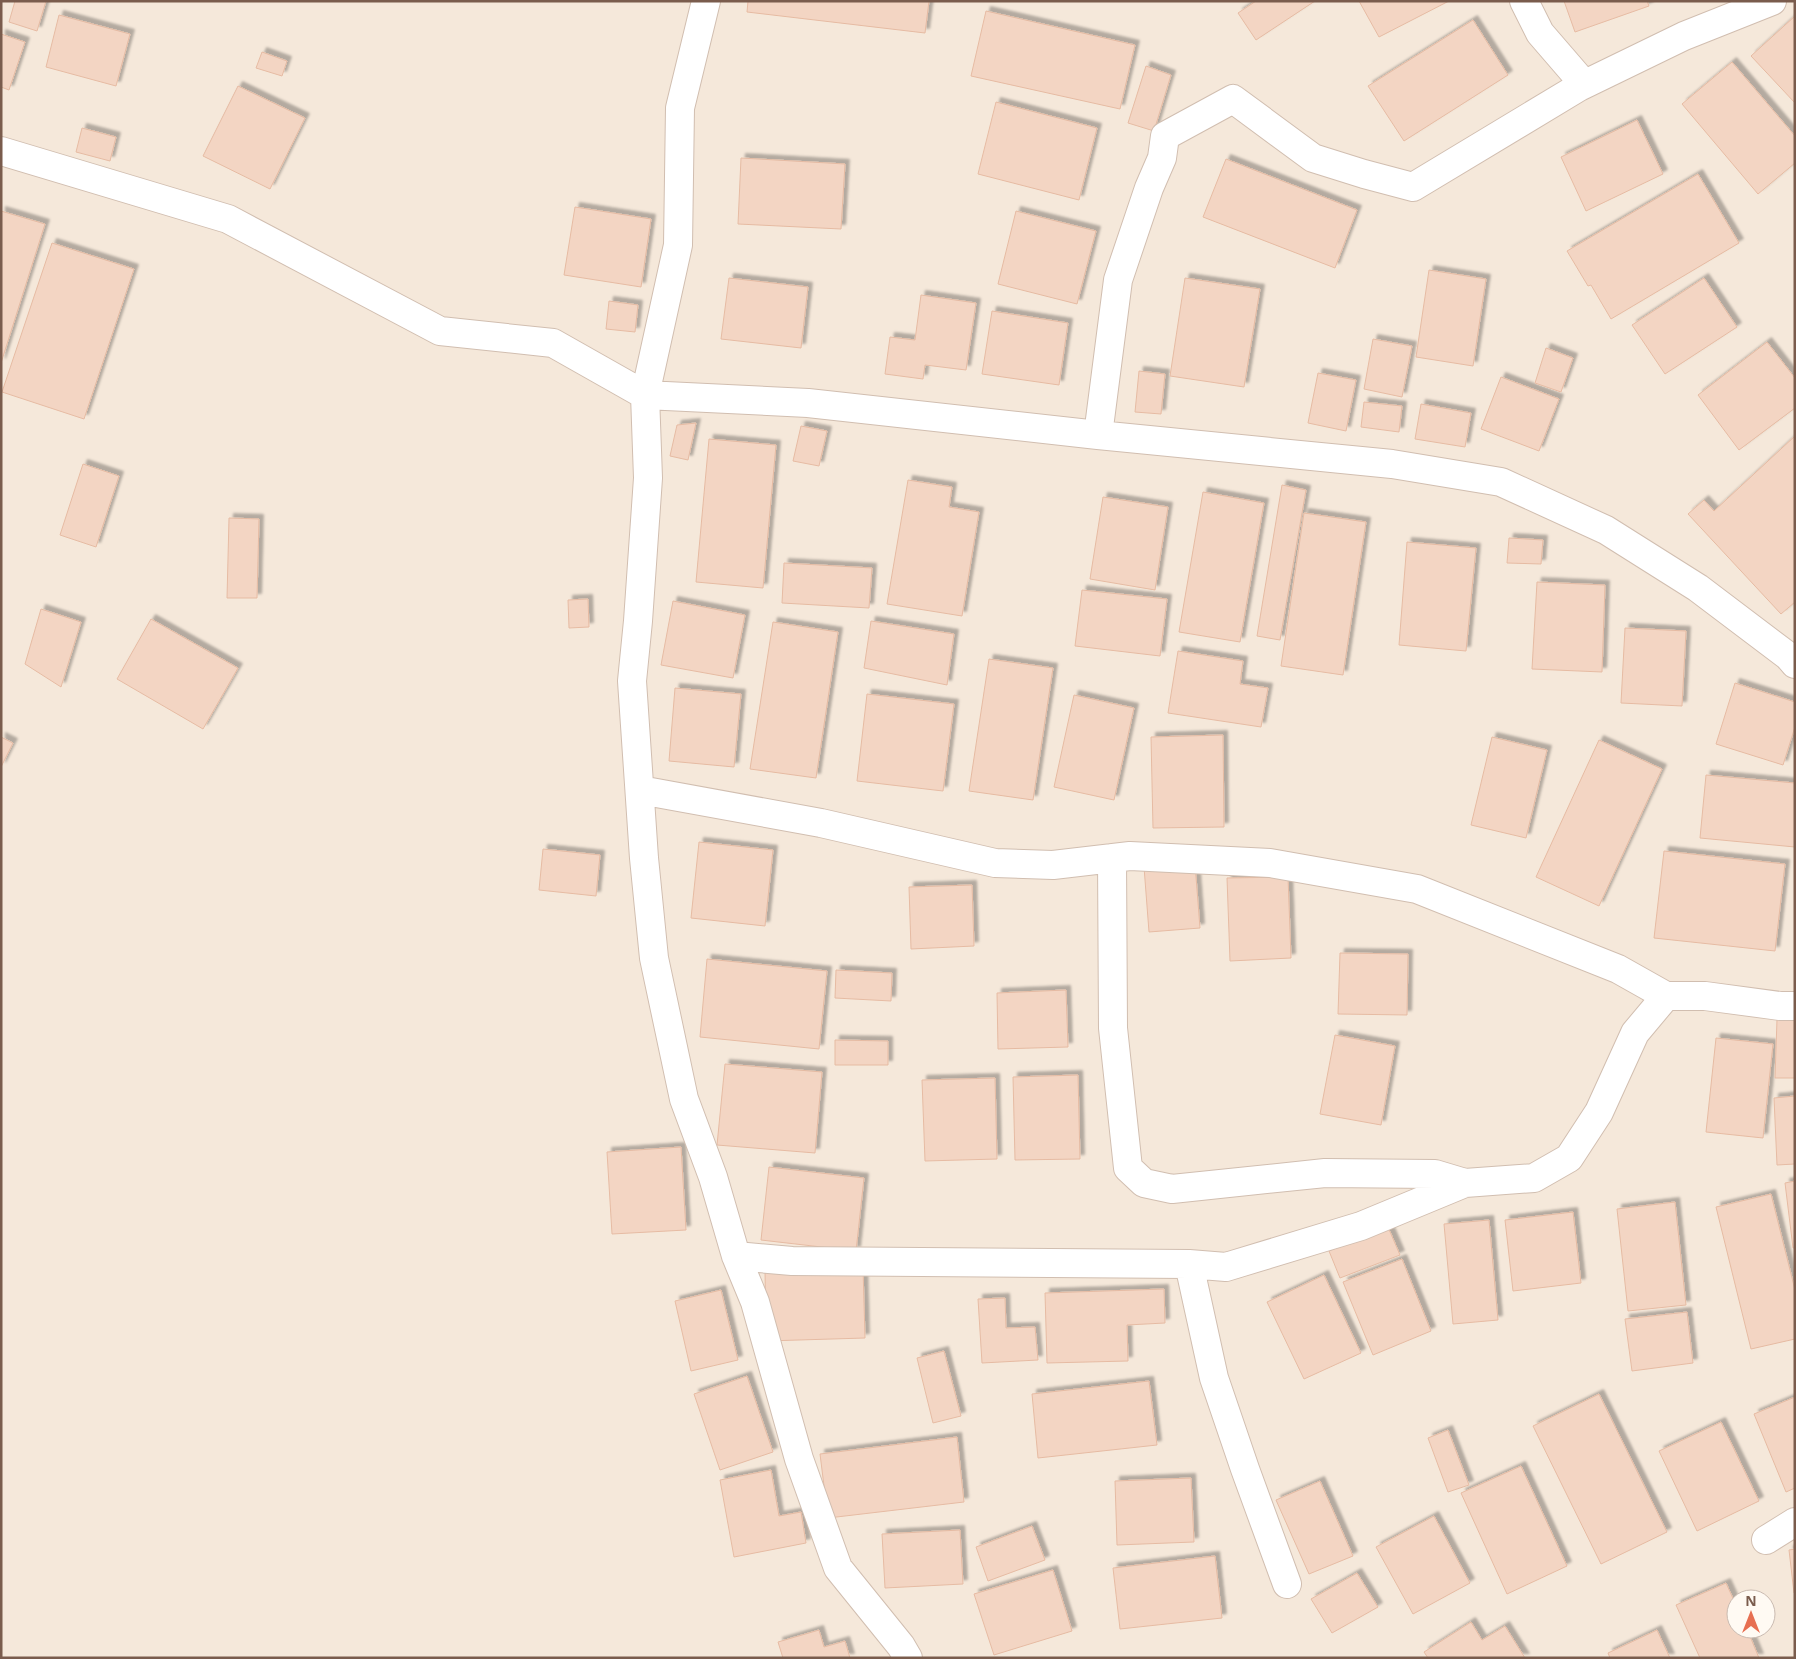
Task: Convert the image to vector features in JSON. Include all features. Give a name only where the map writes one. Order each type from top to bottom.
[{"type":"street","points":[[706,1],[680,108],[678,245],[645,395],[648,478],[632,681],[652,940],[684,1099],[714,1177],[736,1256],[755,1302],[799,1459],[838,1568],[901,1646],[908,1658]]},
{"type":"street","points":[[1524,1],[1540,33],[1584,84]]},
{"type":"street","points":[[1098,435],[1118,280],[1149,188],[1162,158],[1165,136],[1233,99],[1313,158],[1413,187],[1584,84],[1684,36],[1772,1]]},
{"type":"street","points":[[1,151],[228,219],[440,331],[553,343],[645,395],[808,403],[1098,435],[1392,464],[1501,482],[1606,530],[1698,588],[1788,656],[1795,664]]},
{"type":"street","points":[[640,790],[821,823],[995,863],[1053,865],[1130,856],[1270,863],[1417,889],[1618,969],[1666,996],[1705,996],[1780,1006],[1795,1006]]},
{"type":"street","points":[[1112,858],[1113,1028],[1128,1168],[1144,1183],[1172,1189],[1325,1173],[1435,1174],[1465,1183]]},
{"type":"street","points":[[736,1256],[792,1261],[1189,1264],[1226,1267],[1361,1226],[1465,1183],[1534,1178],[1569,1158],[1599,1112],[1635,1033],[1666,996]]},
{"type":"street","points":[[1189,1264],[1214,1378],[1287,1584]]},
{"type":"street","points":[[1766,1540],[1795,1522]]},
{"type":"shaded area","points":[[1,1],[1795,1],[1795,1658],[1,1658]]},
{"type":"building","points":[[15,1],[46,1],[37,31],[9,22]]},
{"type":"building","points":[[748,1],[929,1],[925,33],[747,12]]},
{"type":"building","points":[[1256,1],[1315,1],[1256,40],[1238,13]]},
{"type":"building","points":[[1359,1],[1449,1],[1379,37]]},
{"type":"building","points":[[1564,1],[1647,1],[1649,6],[1575,32]]},
{"type":"building","points":[[986,11],[1135,45],[1120,109],[971,76]]},
{"type":"building","points":[[59,15],[130,34],[116,86],[46,67]]},
{"type":"building","points":[[1795,16],[1795,103],[1751,56]]},
{"type":"building","points":[[1473,20],[1508,75],[1404,141],[1368,86]]},
{"type":"building","points":[[1,34],[25,42],[9,90],[1,87]]},
{"type":"building","points":[[262,52],[287,61],[282,76],[256,68]]},
{"type":"building","points":[[1732,62],[1795,136],[1795,163],[1758,194],[1682,104]]},
{"type":"building","points":[[1146,66],[1171,75],[1154,131],[1128,123]]},
{"type":"building","points":[[238,86],[305,118],[270,189],[203,156]]},
{"type":"building","points":[[996,102],[1097,128],[1079,200],[978,174]]},
{"type":"building","points":[[1637,120],[1663,174],[1586,211],[1561,157]]},
{"type":"building","points":[[82,128],[116,137],[110,161],[76,152]]},
{"type":"building","points":[[741,158],[845,164],[841,229],[738,224]]},
{"type":"building","points":[[1226,159],[1357,210],[1335,268],[1203,217]]},
{"type":"building","points":[[1698,174],[1739,243],[1611,319],[1591,285],[1588,286],[1567,251]]},
{"type":"building","points":[[575,207],[651,219],[641,287],[564,275]]},
{"type":"building","points":[[1,211],[45,224],[1,363]]},
{"type":"building","points":[[1016,211],[1096,231],[1077,304],[998,284]]},
{"type":"building","points":[[52,243],[134,269],[84,419],[2,392]]},
{"type":"building","points":[[1429,270],[1486,279],[1473,366],[1416,357]]},
{"type":"building","points":[[729,278],[808,287],[801,348],[721,339]]},
{"type":"building","points":[[1185,278],[1260,289],[1244,387],[1170,376]]},
{"type":"building","points":[[1704,278],[1737,327],[1665,374],[1632,325]]},
{"type":"building","points":[[921,295],[976,303],[966,370],[925,365],[923,379],[885,374],[890,337],[915,340]]},
{"type":"building","points":[[609,301],[638,305],[635,332],[606,329]]},
{"type":"building","points":[[992,311],[1068,323],[1059,385],[982,374]]},
{"type":"building","points":[[1373,339],[1412,346],[1402,397],[1364,389]]},
{"type":"building","points":[[1767,342],[1795,378],[1795,408],[1739,450],[1698,395]]},
{"type":"building","points":[[1546,348],[1573,358],[1561,392],[1535,383]]},
{"type":"building","points":[[1139,371],[1165,374],[1161,414],[1135,412]]},
{"type":"building","points":[[1318,373],[1356,380],[1346,431],[1308,423]]},
{"type":"building","points":[[1501,377],[1559,399],[1539,451],[1481,429]]},
{"type":"building","points":[[1364,402],[1402,406],[1399,432],[1361,427]]},
{"type":"building","points":[[1421,404],[1471,413],[1465,447],[1415,439]]},
{"type":"building","points":[[696,423],[688,460],[670,456],[677,425]]},
{"type":"building","points":[[801,426],[827,431],[819,466],[793,461]]},
{"type":"building","points":[[1795,436],[1795,602],[1781,614],[1688,514],[1704,500],[1714,511]]},
{"type":"building","points":[[709,439],[776,445],[763,588],[696,582]]},
{"type":"building","points":[[83,464],[119,476],[96,547],[60,535]]},
{"type":"building","points":[[908,480],[952,487],[949,507],[979,512],[962,616],[887,604]]},
{"type":"building","points":[[1282,485],[1306,490],[1280,640],[1257,636]]},
{"type":"building","points":[[1203,492],[1264,503],[1240,642],[1179,632]]},
{"type":"building","points":[[1103,497],[1168,507],[1155,590],[1090,579]]},
{"type":"building","points":[[1304,513],[1366,522],[1343,675],[1281,666]]},
{"type":"building","points":[[229,518],[259,519],[257,598],[227,598]]},
{"type":"building","points":[[1509,538],[1543,540],[1541,564],[1507,563]]},
{"type":"building","points":[[1407,542],[1476,548],[1466,651],[1399,645]]},
{"type":"building","points":[[784,563],[872,568],[869,608],[782,603]]},
{"type":"building","points":[[1537,582],[1605,585],[1602,672],[1532,669]]},
{"type":"building","points":[[1082,590],[1167,599],[1160,656],[1075,646]]},
{"type":"building","points":[[588,599],[589,627],[569,628],[568,600]]},
{"type":"building","points":[[673,601],[745,615],[733,678],[661,665]]},
{"type":"building","points":[[41,609],[81,622],[61,687],[25,664]]},
{"type":"building","points":[[151,619],[238,668],[203,729],[117,679]]},
{"type":"building","points":[[871,621],[954,634],[947,685],[864,668]]},
{"type":"building","points":[[773,622],[838,632],[816,778],[750,769]]},
{"type":"building","points":[[1625,628],[1686,631],[1682,706],[1621,703]]},
{"type":"building","points":[[1178,651],[1243,661],[1240,684],[1268,688],[1261,727],[1168,713]]},
{"type":"building","points":[[989,659],[1053,668],[1033,800],[969,791]]},
{"type":"building","points":[[1735,683],[1795,702],[1795,727],[1783,765],[1716,744]]},
{"type":"building","points":[[675,688],[741,694],[734,767],[669,761]]},
{"type":"building","points":[[867,694],[954,704],[943,791],[857,781]]},
{"type":"building","points":[[1074,695],[1134,708],[1114,800],[1054,787]]},
{"type":"building","points":[[1223,735],[1224,827],[1153,828],[1151,737]]},
{"type":"building","points":[[1,737],[13,743],[1,767]]},
{"type":"building","points":[[1492,737],[1547,750],[1526,838],[1471,825]]},
{"type":"building","points":[[1599,740],[1662,769],[1599,906],[1536,877]]},
{"type":"building","points":[[1706,775],[1795,783],[1795,847],[1700,838]]},
{"type":"building","points":[[699,842],[773,850],[765,926],[691,918]]},
{"type":"building","points":[[543,849],[600,855],[596,896],[539,890]]},
{"type":"building","points":[[1664,851],[1785,864],[1775,951],[1654,938]]},
{"type":"building","points":[[1195,864],[1200,928],[1149,932],[1144,867]]},
{"type":"building","points":[[1288,877],[1291,958],[1230,961],[1227,878]]},
{"type":"building","points":[[972,885],[974,946],[911,949],[909,887]]},
{"type":"building","points":[[1340,953],[1408,954],[1407,1015],[1338,1014]]},
{"type":"building","points":[[707,959],[827,971],[819,1049],[700,1037]]},
{"type":"building","points":[[836,970],[892,973],[891,1001],[835,998]]},
{"type":"building","points":[[1066,990],[1068,1047],[998,1049],[997,993]]},
{"type":"building","points":[[1777,1019],[1795,1020],[1795,1078],[1775,1078]]},
{"type":"building","points":[[1335,1035],[1395,1046],[1381,1125],[1320,1114]]},
{"type":"building","points":[[1716,1038],[1773,1044],[1763,1138],[1706,1132]]},
{"type":"building","points":[[835,1040],[888,1041],[888,1065],[835,1065]]},
{"type":"building","points":[[725,1064],[822,1072],[815,1153],[717,1145]]},
{"type":"building","points":[[1078,1075],[1080,1159],[1015,1160],[1013,1077]]},
{"type":"building","points":[[995,1078],[997,1159],[925,1161],[922,1080]]},
{"type":"building","points":[[1795,1096],[1795,1164],[1777,1165],[1774,1098]]},
{"type":"building","points":[[681,1147],[686,1230],[612,1234],[607,1152]]},
{"type":"building","points":[[769,1167],[864,1178],[856,1251],[761,1240]]},
{"type":"building","points":[[1795,1181],[1795,1248],[1793,1248],[1785,1183]]},
{"type":"building","points":[[1771,1194],[1795,1290],[1795,1339],[1751,1349],[1716,1207]]},
{"type":"building","points":[[1675,1202],[1686,1305],[1628,1311],[1617,1209]]},
{"type":"building","points":[[1573,1212],[1581,1283],[1513,1291],[1505,1220]]},
{"type":"building","points":[[1489,1220],[1498,1320],[1453,1324],[1444,1224]]},
{"type":"building","points":[[1388,1227],[1400,1255],[1340,1278],[1329,1251]]},
{"type":"building","points":[[1402,1259],[1431,1331],[1373,1355],[1343,1282]]},
{"type":"building","points":[[863,1268],[865,1338],[766,1341],[765,1270]]},
{"type":"building","points":[[1324,1275],[1361,1353],[1304,1379],[1267,1302]]},
{"type":"building","points":[[1164,1289],[1165,1323],[1127,1325],[1128,1361],[1047,1363],[1045,1293]]},
{"type":"building","points":[[721,1290],[738,1360],[691,1371],[675,1301]]},
{"type":"building","points":[[1005,1298],[1006,1328],[1035,1327],[1038,1360],[982,1363],[978,1299]]},
{"type":"building","points":[[1687,1312],[1693,1363],[1632,1371],[1625,1319]]},
{"type":"building","points":[[944,1351],[961,1416],[933,1423],[917,1358]]},
{"type":"building","points":[[747,1376],[773,1452],[720,1470],[694,1394]]},
{"type":"building","points":[[1149,1381],[1157,1445],[1038,1458],[1032,1394]]},
{"type":"building","points":[[1599,1394],[1667,1532],[1601,1564],[1533,1426]]},
{"type":"building","points":[[1795,1397],[1795,1488],[1786,1492],[1754,1414]]},
{"type":"building","points":[[1721,1422],[1759,1501],[1697,1531],[1659,1451]]},
{"type":"building","points":[[1448,1430],[1469,1485],[1448,1492],[1428,1438]]},
{"type":"building","points":[[957,1437],[964,1502],[828,1518],[820,1454]]},
{"type":"building","points":[[1521,1466],[1567,1566],[1507,1594],[1461,1493]]},
{"type":"building","points":[[771,1470],[779,1516],[801,1512],[806,1543],[734,1557],[720,1480]]},
{"type":"building","points":[[1191,1478],[1194,1542],[1117,1545],[1115,1481]]},
{"type":"building","points":[[1320,1481],[1353,1556],[1309,1574],[1276,1500]]},
{"type":"building","points":[[1434,1516],[1470,1583],[1413,1614],[1376,1547]]},
{"type":"building","points":[[1032,1526],[1045,1560],[988,1581],[976,1547]]},
{"type":"building","points":[[960,1530],[963,1584],[885,1588],[882,1534]]},
{"type":"building","points":[[1795,1549],[1795,1593],[1794,1593],[1789,1550]]},
{"type":"building","points":[[1215,1556],[1222,1618],[1120,1629],[1113,1568]]},
{"type":"building","points":[[1053,1570],[1072,1631],[994,1655],[974,1594]]},
{"type":"building","points":[[1357,1573],[1378,1607],[1332,1633],[1311,1599]]},
{"type":"building","points":[[1726,1583],[1729,1589],[1726,1589],[1726,1639],[1751,1639],[1759,1658],[1700,1658],[1676,1605]]},
{"type":"building","points":[[1471,1622],[1482,1640],[1505,1626],[1525,1658],[1428,1658],[1424,1652]]},
{"type":"building","points":[[819,1630],[824,1647],[845,1641],[850,1658],[783,1658],[778,1642]]},
{"type":"building","points":[[1657,1630],[1670,1658],[1610,1658],[1608,1653]]}]
